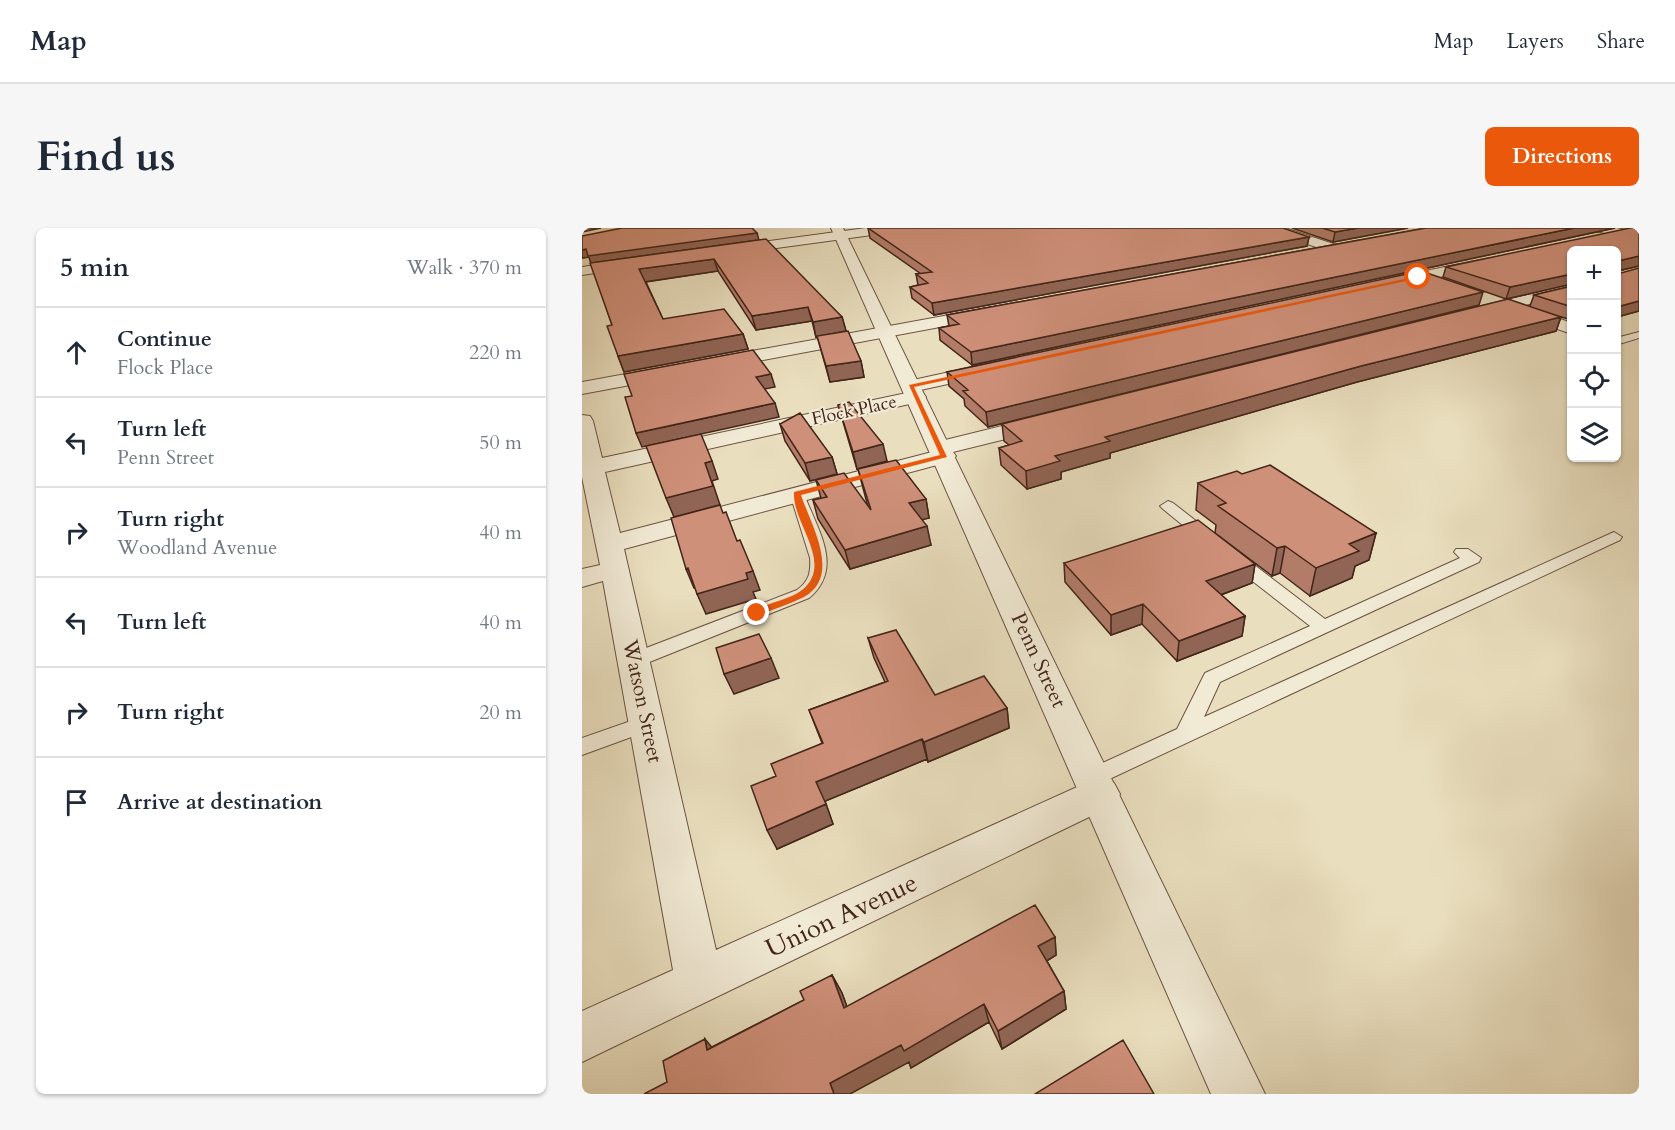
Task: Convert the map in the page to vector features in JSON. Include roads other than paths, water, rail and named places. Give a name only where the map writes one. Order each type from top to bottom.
[{"type":"street","points":[[711,253],[839,232],[894,228]]},
{"type":"street","points":[[1273,228],[1450,288]]},
{"type":"street","points":[[1600,228],[1639,237]]},
{"type":"street","points":[[1587,240],[1639,229]]},
{"type":"street","name":"Penn Street","points":[[839,232],[1238,1094]]},
{"type":"street","points":[[1298,255],[1366,242]]},
{"type":"street","points":[[1369,288],[1506,258]]},
{"type":"street","points":[[582,271],[652,261]]},
{"type":"street","points":[[1457,318],[1567,290]]},
{"type":"street","points":[[1472,295],[1567,327]]},
{"type":"street","points":[[582,388],[1003,310]]},
{"type":"street","name":"Flock Place","points":[[587,469],[913,391],[1007,365]]},
{"type":"street","points":[[582,578],[613,556],[797,494],[1065,417]]},
{"type":"street","name":"Watson Street","points":[[582,421],[587,469],[613,556],[699,981]]},
{"type":"street","name":"Union Avenue","points":[[582,1037],[1096,785]]},
{"type":"lane","points":[[1621,341],[1639,335]]},
{"type":"lane","points":[[635,660],[793,598],[815,584],[819,574],[819,558],[797,494]]},
{"type":"lane","points":[[1168,507],[1323,627]]},
{"type":"lane","points":[[1096,785],[1185,734],[1614,537]]},
{"type":"lane","points":[[1185,734],[1212,678],[1473,558],[1462,552]]},
{"type":"lane","points":[[582,747],[648,723]]}]
